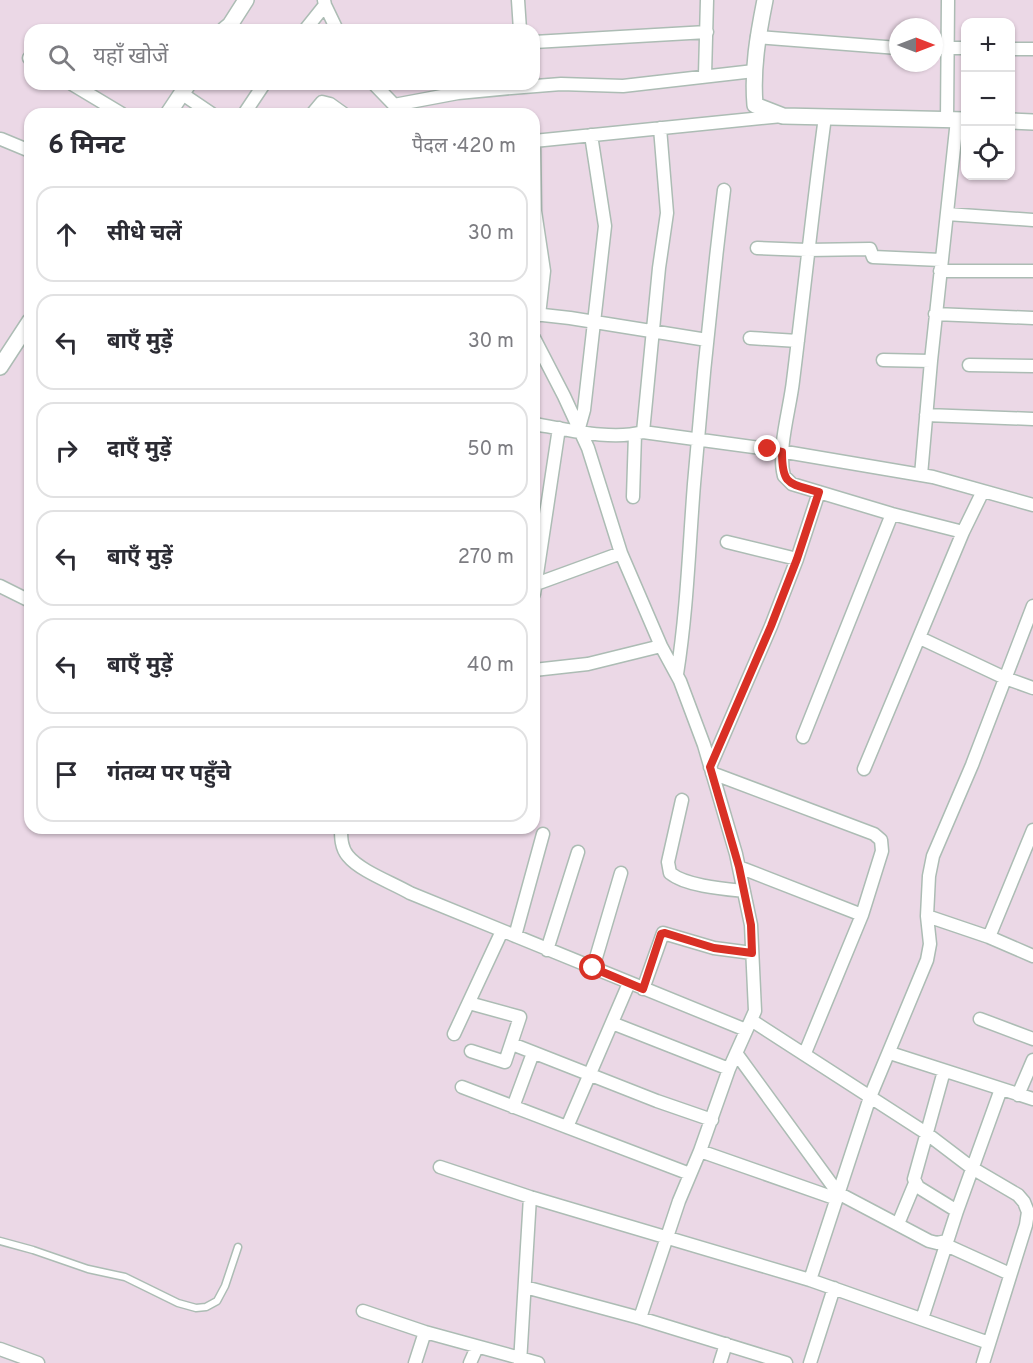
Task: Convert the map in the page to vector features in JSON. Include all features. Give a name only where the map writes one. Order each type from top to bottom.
[{"type":"street","points":[[232,24],[246,0]]},
{"type":"street","points":[[518,0],[520,24]]},
{"type":"street","points":[[705,75],[708,32],[707,0]]},
{"type":"street","points":[[765,0],[757,37],[754,71],[755,105],[783,116]]},
{"type":"street","points":[[921,475],[956,120],[949,48],[948,0]]},
{"type":"street","points":[[309,24],[324,3],[334,24]]},
{"type":"street","points":[[540,42],[708,32]]},
{"type":"street","points":[[757,37],[889,47]]},
{"type":"street","points":[[943,48],[961,48]]},
{"type":"street","points":[[1015,49],[1033,49]]},
{"type":"street","points":[[540,85],[623,86],[754,71]]},
{"type":"street","points":[[82,90],[112,108]]},
{"type":"street","points":[[172,108],[184,90]]},
{"type":"street","points":[[186,90],[206,108]]},
{"type":"street","points":[[248,108],[260,90]]},
{"type":"street","points":[[380,90],[398,108]]},
{"type":"street","points":[[403,108],[458,93],[482,90]]},
{"type":"street","points":[[317,108],[322,102],[336,108]]},
{"type":"street","points":[[540,140],[783,116],[956,120]]},
{"type":"street","points":[[825,117],[782,452],[782,469],[787,480],[792,484],[892,514],[963,532]]},
{"type":"street","points":[[1015,121],[1033,122]]},
{"type":"street","points":[[633,497],[667,213],[660,128]]},
{"type":"street","points":[[580,430],[605,226],[591,135]]},
{"type":"street","points":[[1,139],[24,149]]},
{"type":"street","points":[[677,674],[685,625],[694,483],[724,190]]},
{"type":"street","points":[[946,214],[1033,220]]},
{"type":"street","points":[[540,244],[544,271],[540,296]]},
{"type":"street","points":[[758,248],[870,249],[873,257],[1033,272]]},
{"type":"street","points":[[540,314],[707,340]]},
{"type":"street","points":[[936,314],[1033,318]]},
{"type":"street","points":[[2,359],[24,333]]},
{"type":"street","points":[[750,338],[798,341]]},
{"type":"street","points":[[540,350],[588,448],[621,553],[661,646],[677,674],[704,745],[739,867],[751,925],[754,1011],[729,1069],[712,1120],[690,1174],[640,1318]]},
{"type":"street","points":[[883,360],[931,361]]},
{"type":"street","points":[[969,365],[1033,366]]},
{"type":"street","points":[[926,415],[1033,419]]},
{"type":"street","points":[[540,425],[639,433],[782,452],[921,475],[1033,505]]},
{"type":"street","points":[[540,555],[559,428]]},
{"type":"street","points":[[864,769],[963,532],[983,491]]},
{"type":"street","points":[[711,770],[771,626],[797,559],[819,492]]},
{"type":"street","points":[[803,737],[892,514]]},
{"type":"street","points":[[727,542],[797,559]]},
{"type":"street","points":[[540,587],[621,553]]},
{"type":"street","points":[[0,586],[24,598]]},
{"type":"street","points":[[810,1280],[870,1097],[927,960],[930,934],[927,916],[929,876],[933,856],[972,765],[1033,606]]},
{"type":"street","points":[[920,638],[1005,678],[1033,688]]},
{"type":"street","points":[[540,669],[610,660],[661,646]]},
{"type":"street","points":[[711,770],[879,837],[881,840],[882,851],[862,915],[805,1053]]},
{"type":"street","points":[[681,800],[668,862],[670,873],[678,878],[710,886],[744,891]]},
{"type":"street","points":[[989,937],[1033,830]]},
{"type":"street","points":[[342,834],[343,847],[348,856],[410,892],[643,989],[748,1025],[805,1053],[926,1133],[972,1167],[1018,1195],[1028,1212]]},
{"type":"street","points":[[515,936],[543,834]]},
{"type":"street","points":[[547,950],[578,852]]},
{"type":"street","points":[[739,867],[862,915]]},
{"type":"street","points":[[593,968],[621,873]]},
{"type":"street","points":[[927,916],[989,937],[1033,956]]},
{"type":"street","points":[[453,1034],[502,931]]},
{"type":"street","points":[[643,989],[663,933],[714,948],[752,953]]},
{"type":"street","points":[[567,1127],[629,983]]},
{"type":"street","points":[[469,1002],[520,1017],[505,1062],[471,1051]]},
{"type":"street","points":[[980,1018],[1033,1039]]},
{"type":"street","points":[[612,1023],[729,1069]]},
{"type":"street","points":[[512,1044],[590,1076],[712,1120]]},
{"type":"street","points":[[513,1107],[533,1053]]},
{"type":"street","points":[[736,1053],[837,1196]]},
{"type":"street","points":[[890,1053],[1033,1099]]},
{"type":"street","points":[[1018,1095],[1033,1060]]},
{"type":"street","points":[[898,1224],[915,1183],[915,1174],[944,1071]]},
{"type":"street","points":[[462,1088],[690,1174]]},
{"type":"street","points":[[922,1319],[972,1167],[1001,1089]]},
{"type":"street","points":[[700,1151],[837,1196],[933,1243],[946,1243],[1010,1274]]},
{"type":"street","points":[[440,1167],[530,1197],[810,1280],[989,1343]]},
{"type":"street","points":[[915,1183],[923,1191],[957,1211]]},
{"type":"street","points":[[521,1360],[530,1197]]},
{"type":"street","points":[[983,1363],[1023,1239],[1033,1198]]},
{"type":"street","points":[[525,1287],[640,1318],[786,1363]]},
{"type":"street","points":[[810,1363],[834,1288]]},
{"type":"street","points":[[363,1311],[425,1332],[538,1363]]},
{"type":"street","points":[[415,1363],[425,1332]]},
{"type":"street","points":[[720,1363],[726,1344]]},
{"type":"street","points":[[470,1363],[477,1347]]},
{"type":"street","points":[[0,1349],[38,1363]]},
{"type":"lane","points":[[0,1241],[79,1266],[125,1277],[178,1303],[196,1308],[206,1307],[217,1301],[225,1286],[238,1247]]},
{"type":"route","points":[[593,968],[643,989],[663,933],[714,948],[752,953],[751,925],[739,867],[710,767],[771,626],[797,559],[819,492],[792,484],[787,480],[782,469],[782,452],[768,449]]}]
